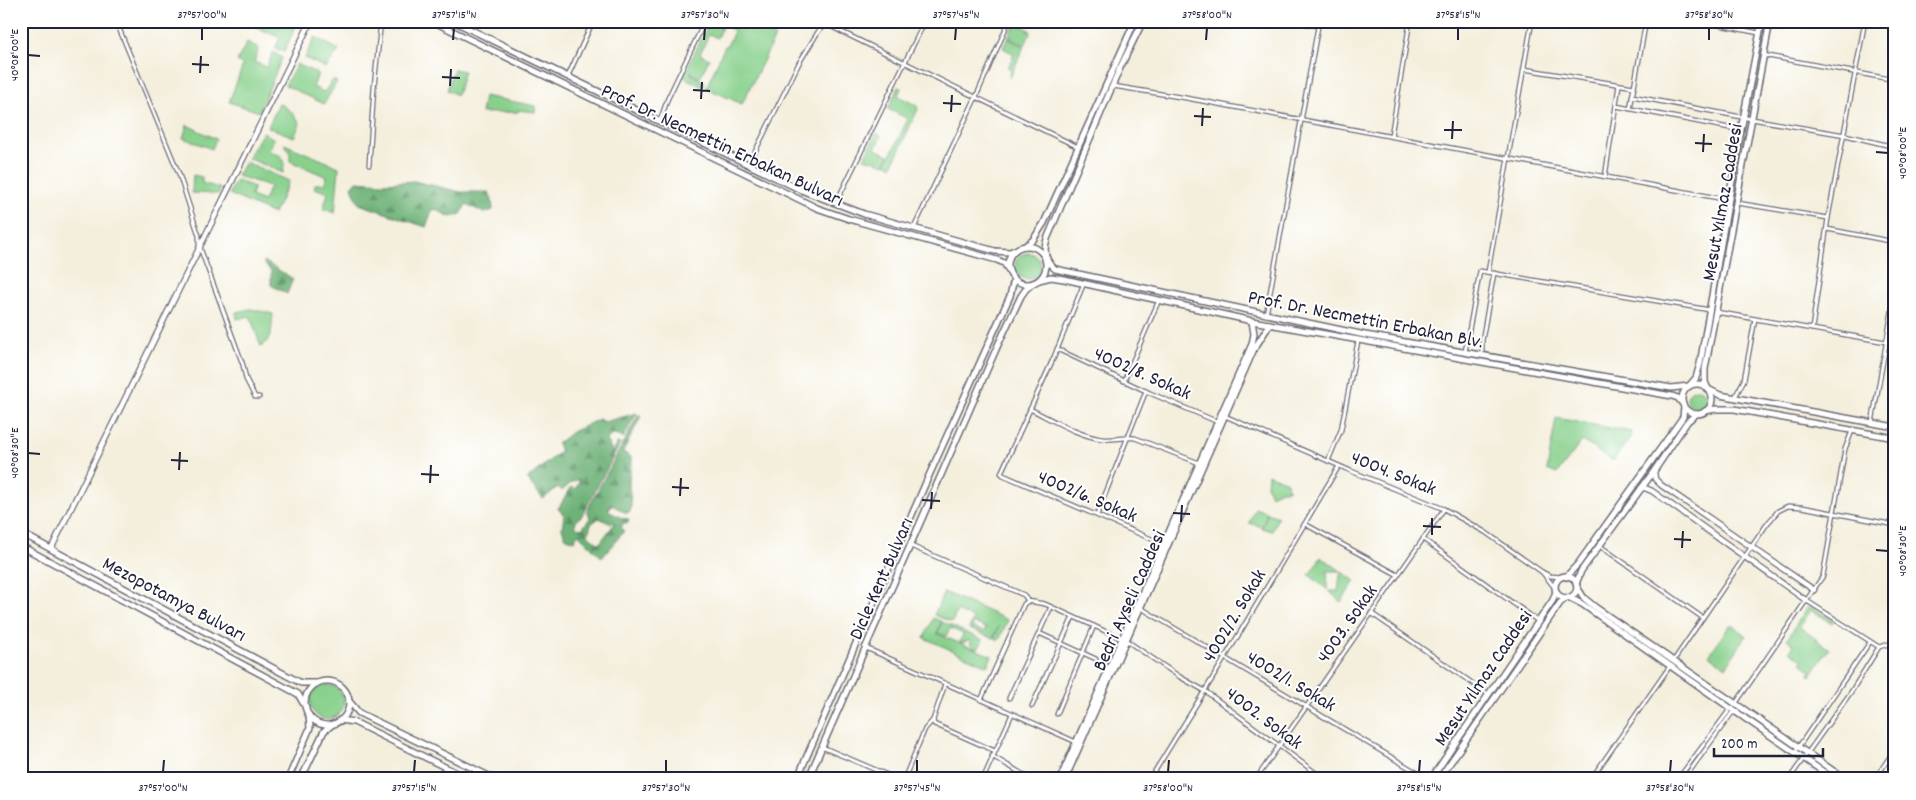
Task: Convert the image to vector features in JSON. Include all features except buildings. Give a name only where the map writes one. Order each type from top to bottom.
[{"type":"main road","name":"Prof. Dr. Necmettin Erbakan Bulvarı","points":[[432,21],[817,208],[849,219],[997,260],[1004,263],[1009,270]]},
{"type":"main road","name":"Prof. Dr. Necmettin Erbakan Bulvarı","points":[[453,21],[801,190],[864,214],[995,251],[1008,252],[1015,250]]},
{"type":"main road","points":[[1135,21],[1044,223],[1033,240],[1015,250],[1009,260],[1009,270],[1014,279],[1023,284],[1039,280],[1046,270],[1044,246],[1143,21]]},
{"type":"main road","name":"Mesut Yılmaz Caddesi","points":[[1689,386],[1696,378],[1700,364],[1762,21]]},
{"type":"main road","name":"Mesut Yılmaz Caddesi","points":[[1708,389],[1705,382],[1705,368],[1770,21]]},
{"type":"main road","points":[[1025,246],[1037,248],[1045,257]]},
{"type":"main road","name":"Prof. Dr. Necmettin Erbakan Blv.","points":[[1045,257],[1050,265],[1061,272],[1365,335],[1671,388],[1689,386]]},
{"type":"main road","name":"Prof. Dr. Necmettin Erbakan Blv.","points":[[1039,280],[1051,277],[1084,283],[1252,321],[1672,396],[1678,398],[1683,405]]},
{"type":"main road","name":"Dicle Kent Bulvarı","points":[[797,779],[927,480],[1010,296],[1014,279]]},
{"type":"main road","name":"Dicle Kent Bulvarı","points":[[808,779],[1016,304],[1026,289],[1033,283]]},
{"type":"main road","name":"Bedri Ayseli Caddesi","points":[[1065,779],[1164,544],[1252,344],[1254,334],[1252,321]]},
{"type":"main road","name":"Bedri Ayseli Caddesi","points":[[1060,779],[1124,640],[1141,608],[1254,349],[1270,324]]},
{"type":"main road","points":[[1845,779],[1808,751],[1582,604],[1560,596],[1556,590],[1557,581],[1578,564],[1683,417],[1683,393],[1689,386],[1699,384],[1714,393],[1735,398],[1895,427]]},
{"type":"main road","points":[[1705,411],[1709,407],[1712,398],[1708,389]]},
{"type":"main road","points":[[1683,405],[1688,411],[1696,414]]},
{"type":"main road","points":[[1568,598],[1575,594],[1580,571],[1654,471],[1687,422],[1696,414],[1716,409],[1734,410],[1895,438]]},
{"type":"main road","name":"Mezopotamya Bulvarı","points":[[21,533],[301,683],[317,683]]},
{"type":"main road","name":"Mezopotamya Bulvarı","points":[[21,546],[298,694],[306,708]]},
{"type":"main road","points":[[1564,577],[1572,578],[1584,598],[1595,607],[1737,713],[1834,779]]},
{"type":"main road","name":"Mesut Yılmaz Caddesi","points":[[1429,779],[1553,600],[1556,590]]},
{"type":"main road","name":"Mesut Yılmaz Caddesi","points":[[1439,779],[1560,603],[1568,598]]},
{"type":"main road","points":[[288,779],[310,728],[309,714],[306,708],[307,694],[317,683],[331,681],[338,683],[347,694],[349,701],[359,712],[495,779]]},
{"type":"main road","points":[[301,779],[324,731],[345,715],[349,701]]},
{"type":"main road","points":[[309,714],[320,723],[334,723]]},
{"type":"main road","points":[[340,720],[354,722],[469,779]]},
{"type":"street","points":[[116,21],[179,174],[200,236],[200,245],[243,364],[249,386],[256,397],[259,397]]},
{"type":"street","points":[[52,549],[311,21]]},
{"type":"street","points":[[369,165],[381,21]]},
{"type":"street","points":[[568,77],[593,21]]},
{"type":"street","points":[[660,122],[668,98],[705,21]]},
{"type":"street","points":[[836,203],[925,21]]},
{"type":"street","points":[[914,228],[976,97],[1009,21]]},
{"type":"street","points":[[1266,315],[1300,119],[1319,23],[1293,21]]},
{"type":"street","points":[[1392,136],[1410,21]]},
{"type":"street","points":[[1488,272],[1532,21]]},
{"type":"street","points":[[1630,109],[1646,21]]},
{"type":"street","points":[[1698,21],[1760,33]]},
{"type":"street","points":[[1812,329],[1826,229],[1865,21]]},
{"type":"street","points":[[748,165],[799,63],[825,22],[1078,147]]},
{"type":"street","points":[[1763,55],[1895,80]]},
{"type":"street","points":[[1524,69],[1634,87]]},
{"type":"street","points":[[1605,177],[1619,85]]},
{"type":"street","points":[[1113,86],[1392,136],[1729,200]]},
{"type":"street","points":[[1632,96],[1845,135],[1895,147]]},
{"type":"street","points":[[1616,106],[1741,130]]},
{"type":"street","points":[[1737,203],[1828,218]]},
{"type":"street","points":[[1826,229],[1895,242]]},
{"type":"street","points":[[1465,352],[1480,271],[1710,310]]},
{"type":"street","points":[[1482,355],[1482,341],[1494,273]]},
{"type":"street","points":[[1084,283],[1057,350],[1030,409],[1073,430],[1093,437],[1105,439],[1128,437],[1199,463]]},
{"type":"street","points":[[1872,423],[1895,294]]},
{"type":"street","points":[[1124,381],[1159,300]]},
{"type":"street","points":[[1716,312],[1886,342]]},
{"type":"street","points":[[1735,398],[1744,380],[1755,319]]},
{"type":"street","points":[[1328,461],[1341,430],[1358,341]]},
{"type":"street","points":[[1895,342],[1889,344],[1890,348],[1895,348]]},
{"type":"street","name":"4002/8. Sokak","points":[[1057,350],[1218,422]]},
{"type":"street","points":[[1097,515],[1146,391]]},
{"type":"street","name":"4002/6. Sokak","points":[[1030,409],[1001,472],[1003,475],[1164,544]]},
{"type":"street","name":"4004. Sokak","points":[[1225,416],[1444,509],[1485,532],[1542,572]]},
{"type":"street","points":[[1735,704],[1823,576],[1845,448],[1852,431]]},
{"type":"street","name":"4002/2. Sokak","points":[[1150,779],[1306,524],[1339,466]]},
{"type":"street","points":[[1654,471],[1655,479],[1661,485],[1814,590]]},
{"type":"street","points":[[1641,488],[1652,491],[1807,601],[1879,647]]},
{"type":"street","points":[[1591,779],[1767,524],[1784,507],[1802,507],[1895,524]]},
{"type":"street","name":"4003. Sokak","points":[[1256,779],[1444,509]]},
{"type":"street","points":[[1306,524],[1398,575]]},
{"type":"street","points":[[1423,539],[1538,621]]},
{"type":"street","name":"4002. Sokak","points":[[911,546],[1024,595],[1028,600],[1051,607],[1124,640],[1205,691],[1324,779]]},
{"type":"street","points":[[1599,546],[1703,618]]},
{"type":"street","points":[[1542,572],[1550,576],[1564,577]]},
{"type":"street","points":[[1542,572],[1556,590]]},
{"type":"street","points":[[981,700],[1024,604],[1028,600]]},
{"type":"street","points":[[1009,698],[1051,607]]},
{"type":"street","name":"4002/1. Sokak","points":[[1141,608],[1429,779]]},
{"type":"street","points":[[1371,613],[1488,694]]},
{"type":"street","points":[[1032,706],[1073,617]]},
{"type":"street","points":[[1057,714],[1094,626]]},
{"type":"street","points":[[1039,634],[1096,659]]},
{"type":"street","points":[[1795,752],[1870,642]]},
{"type":"street","points":[[1789,779],[1851,692],[1879,647],[1895,642]]},
{"type":"street","points":[[866,648],[1076,743]]},
{"type":"street","points":[[904,779],[925,729],[933,720],[945,684]]},
{"type":"street","points":[[1678,779],[1728,712],[1728,706]]},
{"type":"street","points":[[1684,779],[1732,713],[1737,713]]},
{"type":"street","points":[[982,779],[1012,714]]},
{"type":"street","points":[[933,720],[934,724],[995,751]]},
{"type":"street","points":[[822,747],[897,779]]},
{"type":"street","points":[[1875,779],[1895,750]]},
{"type":"street","points":[[992,756],[1031,779]]},
{"type":"green space","points":[[256,21],[276,21],[295,28],[284,52],[275,48],[280,38],[254,26]]},
{"type":"green space","points":[[710,21],[737,21],[733,30],[723,25],[717,38],[709,34],[700,54],[709,59],[700,78],[691,73],[692,70],[690,74],[705,82],[703,87],[683,77]]},
{"type":"green space","points":[[739,21],[775,37],[742,104],[706,88],[725,46],[727,46]]},
{"type":"green space","points":[[1015,23],[1028,29],[1027,32],[1031,31],[1025,45],[1008,38]]},
{"type":"green space","points":[[315,37],[339,50],[326,68],[305,58]]},
{"type":"green space","points":[[1007,39],[1024,46],[1010,78],[1012,69],[1008,68],[1014,54],[1003,48]]},
{"type":"green space","points":[[247,42],[259,48],[254,62],[267,67],[273,52],[282,58],[259,112],[229,102],[243,65],[237,61]]},
{"type":"green space","points":[[297,64],[318,74],[313,87],[324,92],[333,80],[337,82],[324,104],[285,85]]},
{"type":"green space","points":[[454,69],[464,71],[457,95],[447,90]]},
{"type":"green space","points":[[898,87],[901,88],[898,96],[916,105],[918,109],[892,166],[886,164],[908,119],[888,109]]},
{"type":"green space","points":[[484,96],[536,106],[535,112],[518,110],[518,112],[481,113]]},
{"type":"green space","points":[[279,103],[296,117],[300,124],[294,137],[268,127]]},
{"type":"green space","points":[[187,125],[216,139],[212,149],[183,138]]},
{"type":"green space","points":[[263,132],[274,139],[269,151],[278,154],[284,160],[283,173],[248,158]]},
{"type":"green space","points":[[876,133],[881,136],[875,149],[889,155],[885,164],[864,158]]},
{"type":"green space","points":[[284,144],[339,167],[335,213],[323,209],[328,193],[314,188],[315,184],[325,184],[327,177],[290,161],[290,152]]},
{"type":"green space","points":[[245,162],[289,181],[274,214],[229,194],[236,180],[254,187],[251,196],[264,201],[270,186],[237,176]]},
{"type":"green space","points":[[193,175],[202,177],[202,183],[220,188],[219,194],[192,193]]},
{"type":"green space","points":[[357,181],[383,183],[414,181],[461,192],[489,192],[493,210],[484,213],[466,204],[461,214],[450,217],[433,208],[426,227],[359,204],[352,187]]},
{"type":"green space","points":[[1028,253],[1037,257],[1041,266],[1037,275],[1028,279],[1019,275],[1015,266],[1019,257]]},
{"type":"green space","points":[[264,261],[293,279],[287,294],[271,285],[271,271],[264,264]]},
{"type":"green space","points":[[251,309],[273,314],[270,336],[261,347],[250,316],[237,319],[236,312]]},
{"type":"green space","points":[[1697,389],[1704,392],[1707,399],[1704,406],[1697,409],[1690,406],[1687,399],[1690,392]]},
{"type":"green space","points":[[637,413],[623,438],[614,434],[607,440],[612,452],[617,443],[620,444],[581,517],[578,518],[575,524],[576,527],[582,529],[590,518],[587,510],[639,414],[641,416],[623,452],[631,457],[629,483],[630,512],[626,513],[612,505],[608,511],[622,518],[629,519],[628,523],[623,523],[621,528],[624,531],[602,558],[578,534],[574,541],[565,537],[562,528],[564,515],[558,509],[571,487],[576,489],[580,479],[572,482],[562,491],[558,487],[543,499],[527,479],[561,451],[557,444],[572,432],[599,419],[604,422]],"holes":[[[599,518],[611,524],[615,523],[599,544],[588,535],[591,524]]]},
{"type":"green space","points":[[1556,418],[1632,432],[1632,435],[1613,461],[1582,441],[1557,474],[1547,470]]},
{"type":"green space","points":[[1268,474],[1287,482],[1288,490],[1281,490],[1271,495],[1267,486]]},
{"type":"green space","points":[[1255,508],[1278,517],[1272,531],[1262,528],[1267,514],[1262,527],[1249,523]]},
{"type":"green space","points":[[1321,557],[1341,571],[1327,571],[1328,590],[1309,575]]},
{"type":"green space","points":[[1342,572],[1355,581],[1341,602],[1329,591],[1338,591]]},
{"type":"green space","points":[[944,592],[1008,620],[999,640],[994,638],[999,626],[993,638],[969,629],[971,623],[973,624],[972,627],[984,632],[986,628],[972,622],[973,618],[957,611],[952,622],[934,615]]},
{"type":"green space","points":[[1812,607],[1834,621],[1832,623],[1811,610],[1800,627],[1829,649],[1810,676],[1811,671],[1801,663],[1802,660],[1790,651],[1794,645],[1787,639],[1807,608]]},
{"type":"green space","points":[[933,618],[941,621],[937,634],[992,656],[987,666],[924,638]]},
{"type":"green space","points":[[942,622],[983,640],[978,649],[972,647],[969,640],[960,642],[963,634],[950,628],[946,636],[938,633]]},
{"type":"green space","points":[[1730,625],[1746,636],[1726,667],[1709,655]]},
{"type":"green space","points":[[327,685],[339,690],[344,702],[339,714],[327,719],[315,714],[310,702],[315,690]]}]
